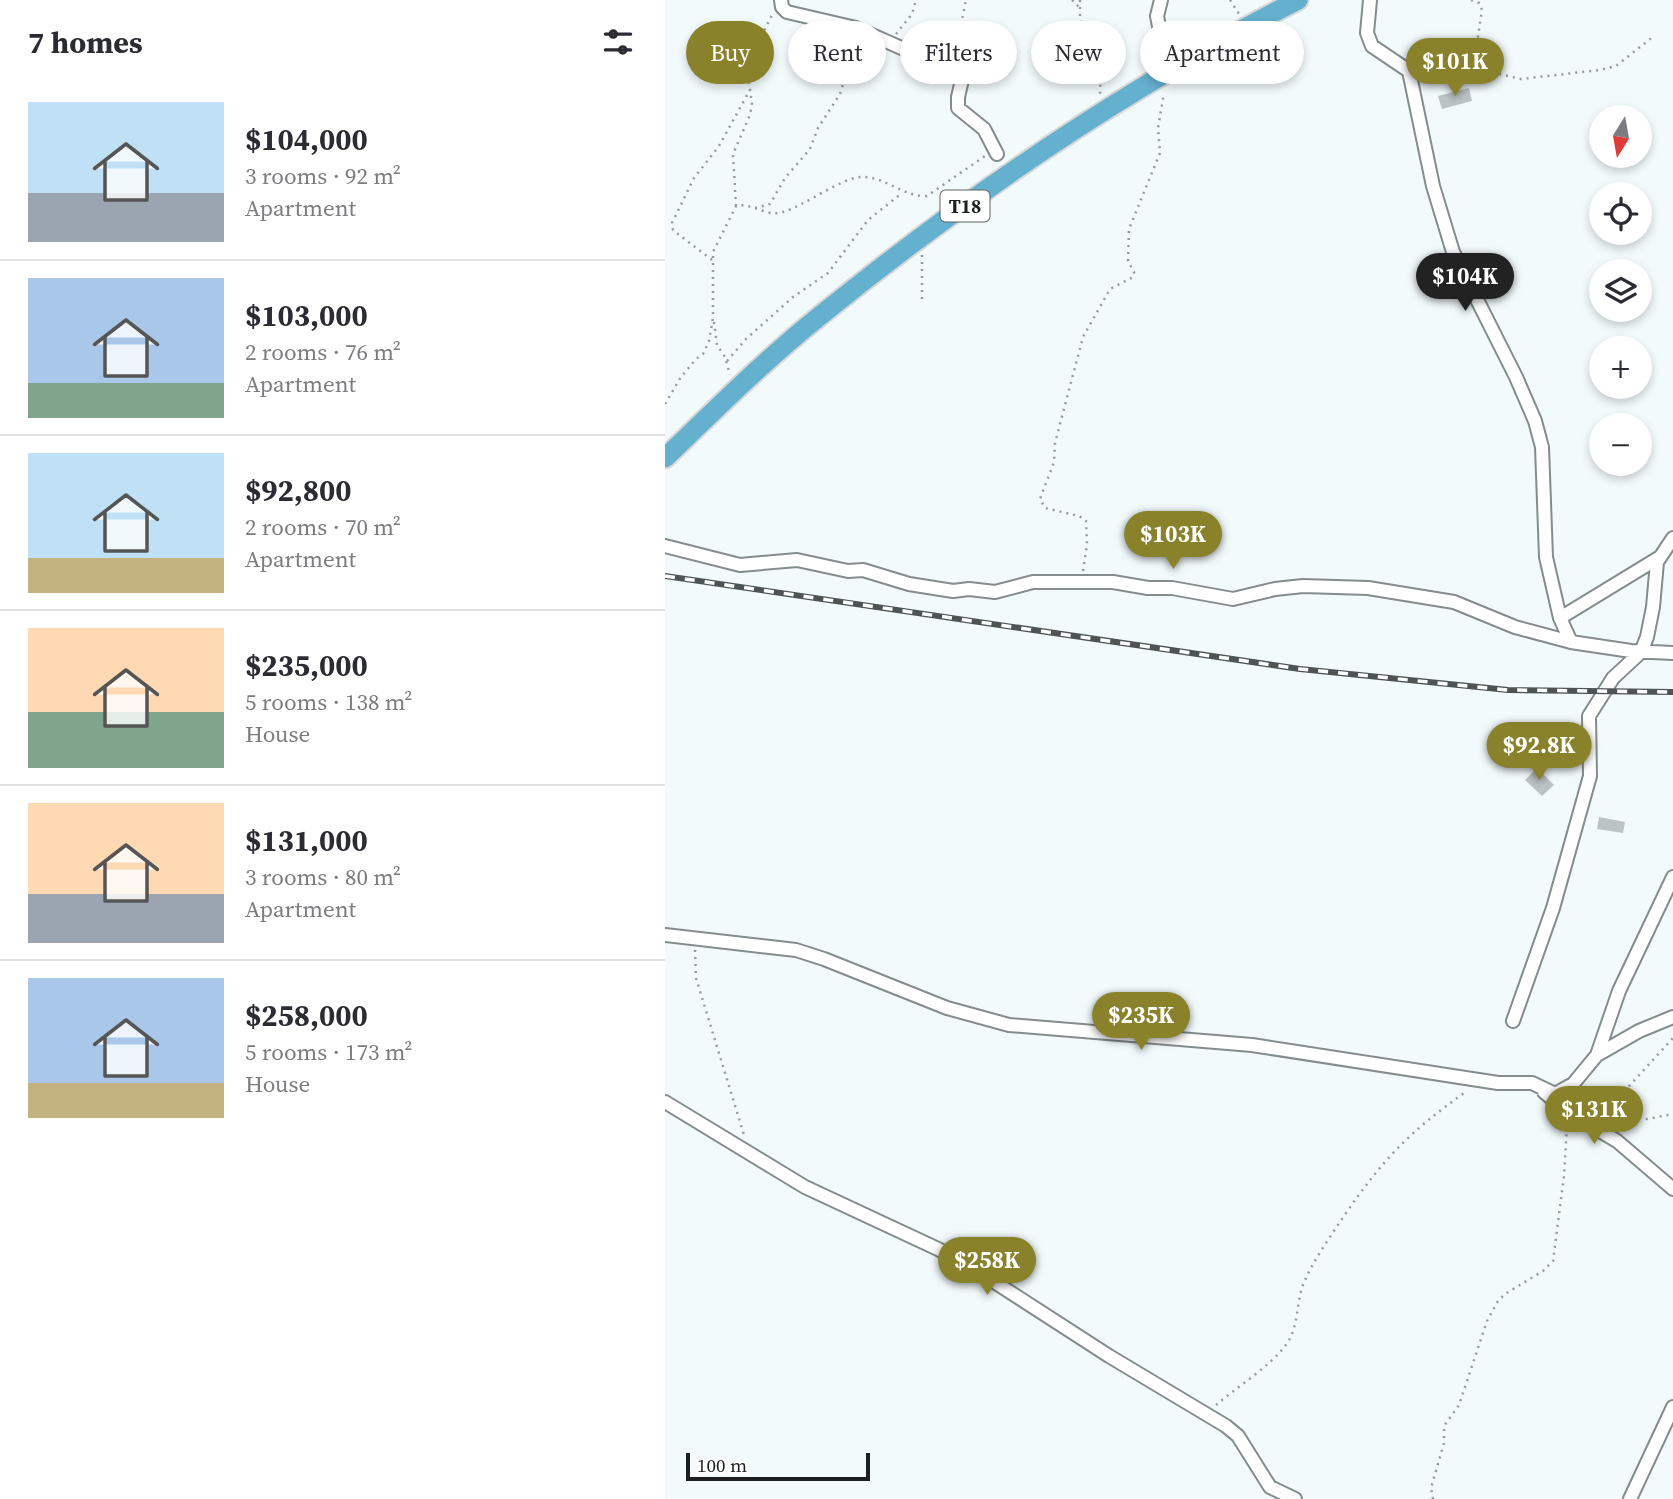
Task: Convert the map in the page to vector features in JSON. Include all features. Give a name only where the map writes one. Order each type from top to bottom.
[{"type":"highway","name":"T18","points":[[1256,21],[1298,0]]},
{"type":"highway","name":"T18","points":[[665,458],[735,391],[820,316],[921,238],[1014,170],[1149,84]]},
{"type":"street","points":[[781,0],[782,7],[787,12],[827,21]]},
{"type":"street","points":[[1158,21],[1161,0]]},
{"type":"street","points":[[1370,0],[1367,33],[1372,46],[1409,71],[1433,186],[1453,252],[1516,377],[1535,421],[1542,447],[1546,557],[1560,618],[1571,642]]},
{"type":"street","points":[[886,40],[900,46]]},
{"type":"street","points":[[961,84],[958,108],[984,129],[997,154]]},
{"type":"street","points":[[1513,1021],[1553,908],[1590,776],[1589,716],[1613,678],[1640,652],[1648,631],[1660,557],[1673,537]]},
{"type":"street","points":[[665,546],[740,565],[797,560],[848,571],[859,569],[934,590],[969,589],[995,593],[1026,582],[1083,583],[1166,587],[1233,599],[1275,589],[1303,586],[1368,588],[1454,602],[1515,627],[1571,642],[1640,652],[1673,653]]},
{"type":"street","points":[[1560,618],[1660,557]]},
{"type":"street","points":[[1597,1055],[1619,991],[1673,877]]},
{"type":"street","points":[[665,935],[796,950],[947,1008],[1009,1025],[1252,1045],[1482,1080],[1532,1083],[1555,1094],[1566,1090],[1597,1055],[1639,1031],[1673,1017]]},
{"type":"street","points":[[1532,1083],[1568,1112],[1617,1141],[1673,1189]]},
{"type":"street","points":[[665,1102],[805,1187],[938,1249],[979,1272],[1205,1414],[1238,1436],[1265,1480],[1278,1495],[1294,1499]]},
{"type":"street","points":[[1630,1499],[1673,1407]]},
{"type":"path","points":[[889,41],[912,14],[916,0]]},
{"type":"path","points":[[962,21],[966,0]]},
{"type":"path","points":[[1072,0],[1079,7]]},
{"type":"path","points":[[1080,0],[1080,20],[1101,51],[1100,113]]},
{"type":"path","points":[[1471,0],[1479,3],[1482,10],[1474,63],[1482,70],[1521,79],[1616,66],[1654,36]]},
{"type":"path","points":[[735,391],[727,361],[717,345],[713,318],[712,260],[736,206],[733,154],[750,115],[749,83],[773,12]]},
{"type":"path","points":[[753,208],[770,204],[785,178],[810,149],[818,128],[840,94],[842,84]]},
{"type":"path","points":[[1083,583],[1087,544],[1086,521],[1079,516],[1045,508],[1040,499],[1053,462],[1055,443],[1083,337],[1110,289],[1133,277],[1134,272],[1128,261],[1129,229],[1160,153],[1158,128],[1166,84]]},
{"type":"path","points":[[712,260],[673,230],[672,223],[694,178],[719,146],[751,88]]},
{"type":"path","points":[[736,206],[747,205],[771,213],[785,212],[858,177],[885,182],[904,191],[927,196],[988,153],[997,154]]},
{"type":"path","points":[[727,361],[746,339],[793,297],[828,273],[867,220],[904,191]]},
{"type":"path","points":[[921,238],[922,300]]},
{"type":"path","points":[[665,404],[681,377],[705,350],[713,318]]},
{"type":"path","points":[[695,940],[698,989],[732,1100],[753,1157]]},
{"type":"path","points":[[1598,1108],[1621,1095],[1673,1038]]},
{"type":"path","points":[[1205,1414],[1284,1349],[1293,1332],[1299,1293],[1305,1279],[1326,1243],[1382,1162],[1432,1115],[1482,1080]]},
{"type":"path","points":[[1583,1108],[1598,1108],[1647,1119],[1673,1114]]},
{"type":"path","points":[[1433,1499],[1431,1488],[1444,1443],[1444,1426],[1459,1405],[1487,1321],[1505,1294],[1543,1271],[1553,1261],[1564,1176],[1568,1112]]},
{"type":"building","points":[[1469,88],[1472,101],[1442,109],[1438,96]]},
{"type":"building","points":[[1537,768],[1554,785],[1542,796],[1525,780]]},
{"type":"building","points":[[1599,817],[1625,822],[1623,833],[1597,829]]},
{"type":"railway","points":[[665,576],[1300,669],[1508,690],[1673,692]]}]
